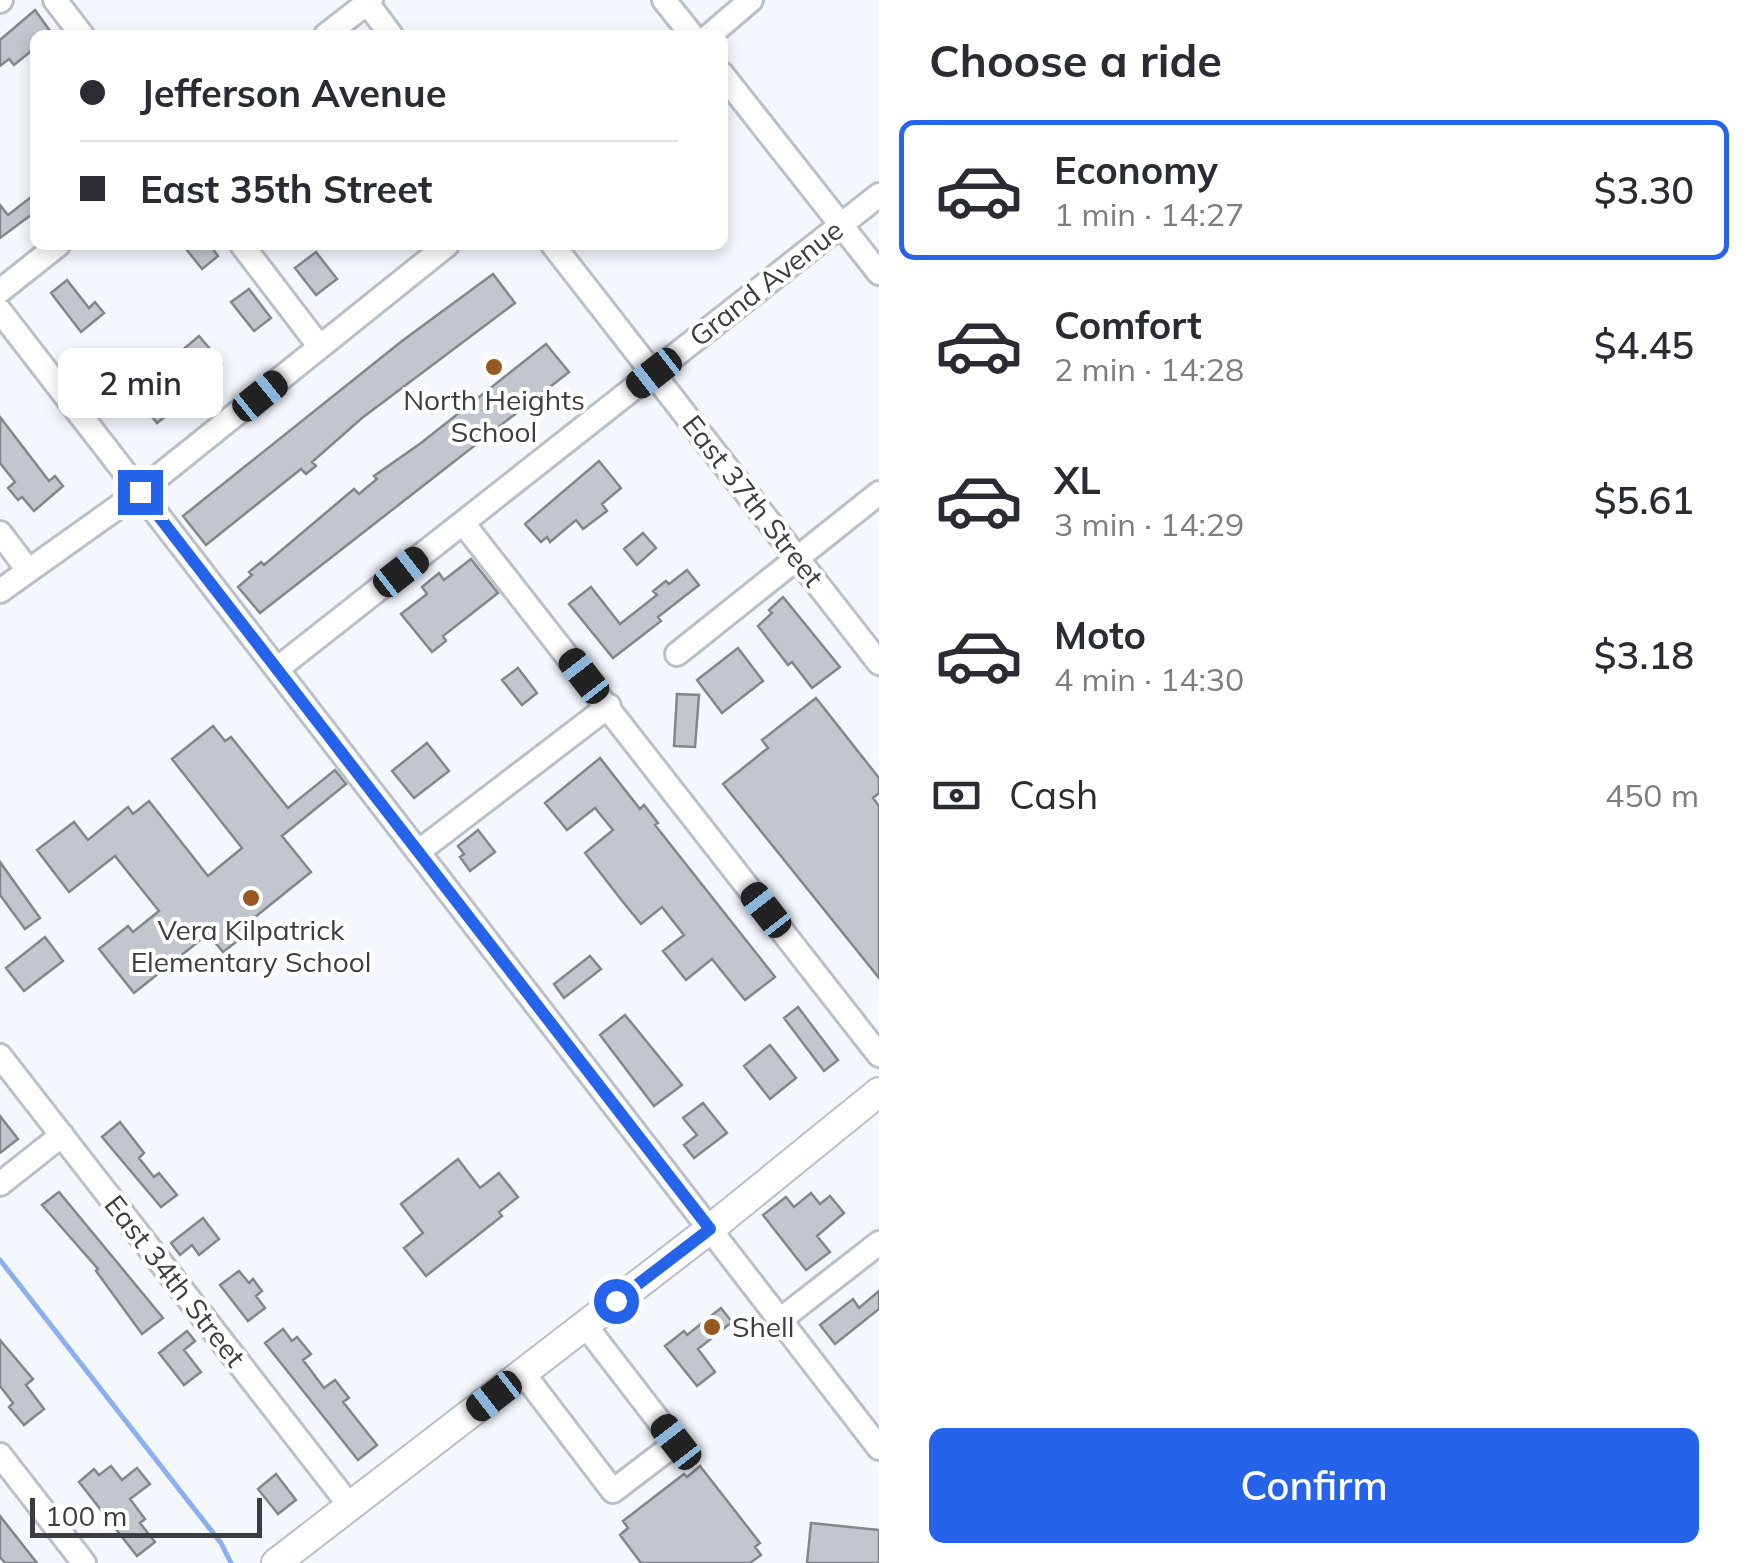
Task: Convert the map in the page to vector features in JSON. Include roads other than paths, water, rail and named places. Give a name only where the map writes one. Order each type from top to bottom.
[{"type":"main road","points":[[276,1563],[710,1229],[879,1092]]},
{"type":"street","points":[[55,0],[78,30]]},
{"type":"street","points":[[664,0],[688,30]]},
{"type":"street","points":[[716,30],[752,0]]},
{"type":"street","points":[[332,30],[368,1],[388,30]]},
{"type":"street","points":[[728,82],[879,273]]},
{"type":"street","name":"Grand Avenue","points":[[277,670],[879,194]]},
{"type":"street","points":[[0,291],[52,250]]},
{"type":"street","points":[[246,250],[320,348]]},
{"type":"street","points":[[0,591],[140,492],[441,250]]},
{"type":"street","name":"East 37th Street","points":[[556,250],[879,662]]},
{"type":"street","points":[[0,311],[879,1448]]},
{"type":"street","points":[[677,654],[879,493]]},
{"type":"street","points":[[463,522],[879,1054]]},
{"type":"street","points":[[0,532],[28,570]]},
{"type":"street","points":[[418,852],[608,706]]},
{"type":"street","name":"East 34th Street","points":[[0,1056],[350,1506]]},
{"type":"street","points":[[0,1184],[62,1135]]},
{"type":"street","points":[[780,1320],[879,1244]]},
{"type":"street","points":[[523,1373],[613,1491],[676,1442],[585,1325]]},
{"type":"street","points":[[0,1456],[84,1563]]},
{"type":"waterway","points":[[0,1260],[221,1543],[231,1563]]},
{"type":"place","name":"North Heights School","points":[[494,367]]},
{"type":"place","name":"Vera Kilpatrick Elementary School","points":[[251,898]]},
{"type":"place","name":"Shell","points":[[712,1327]]}]
